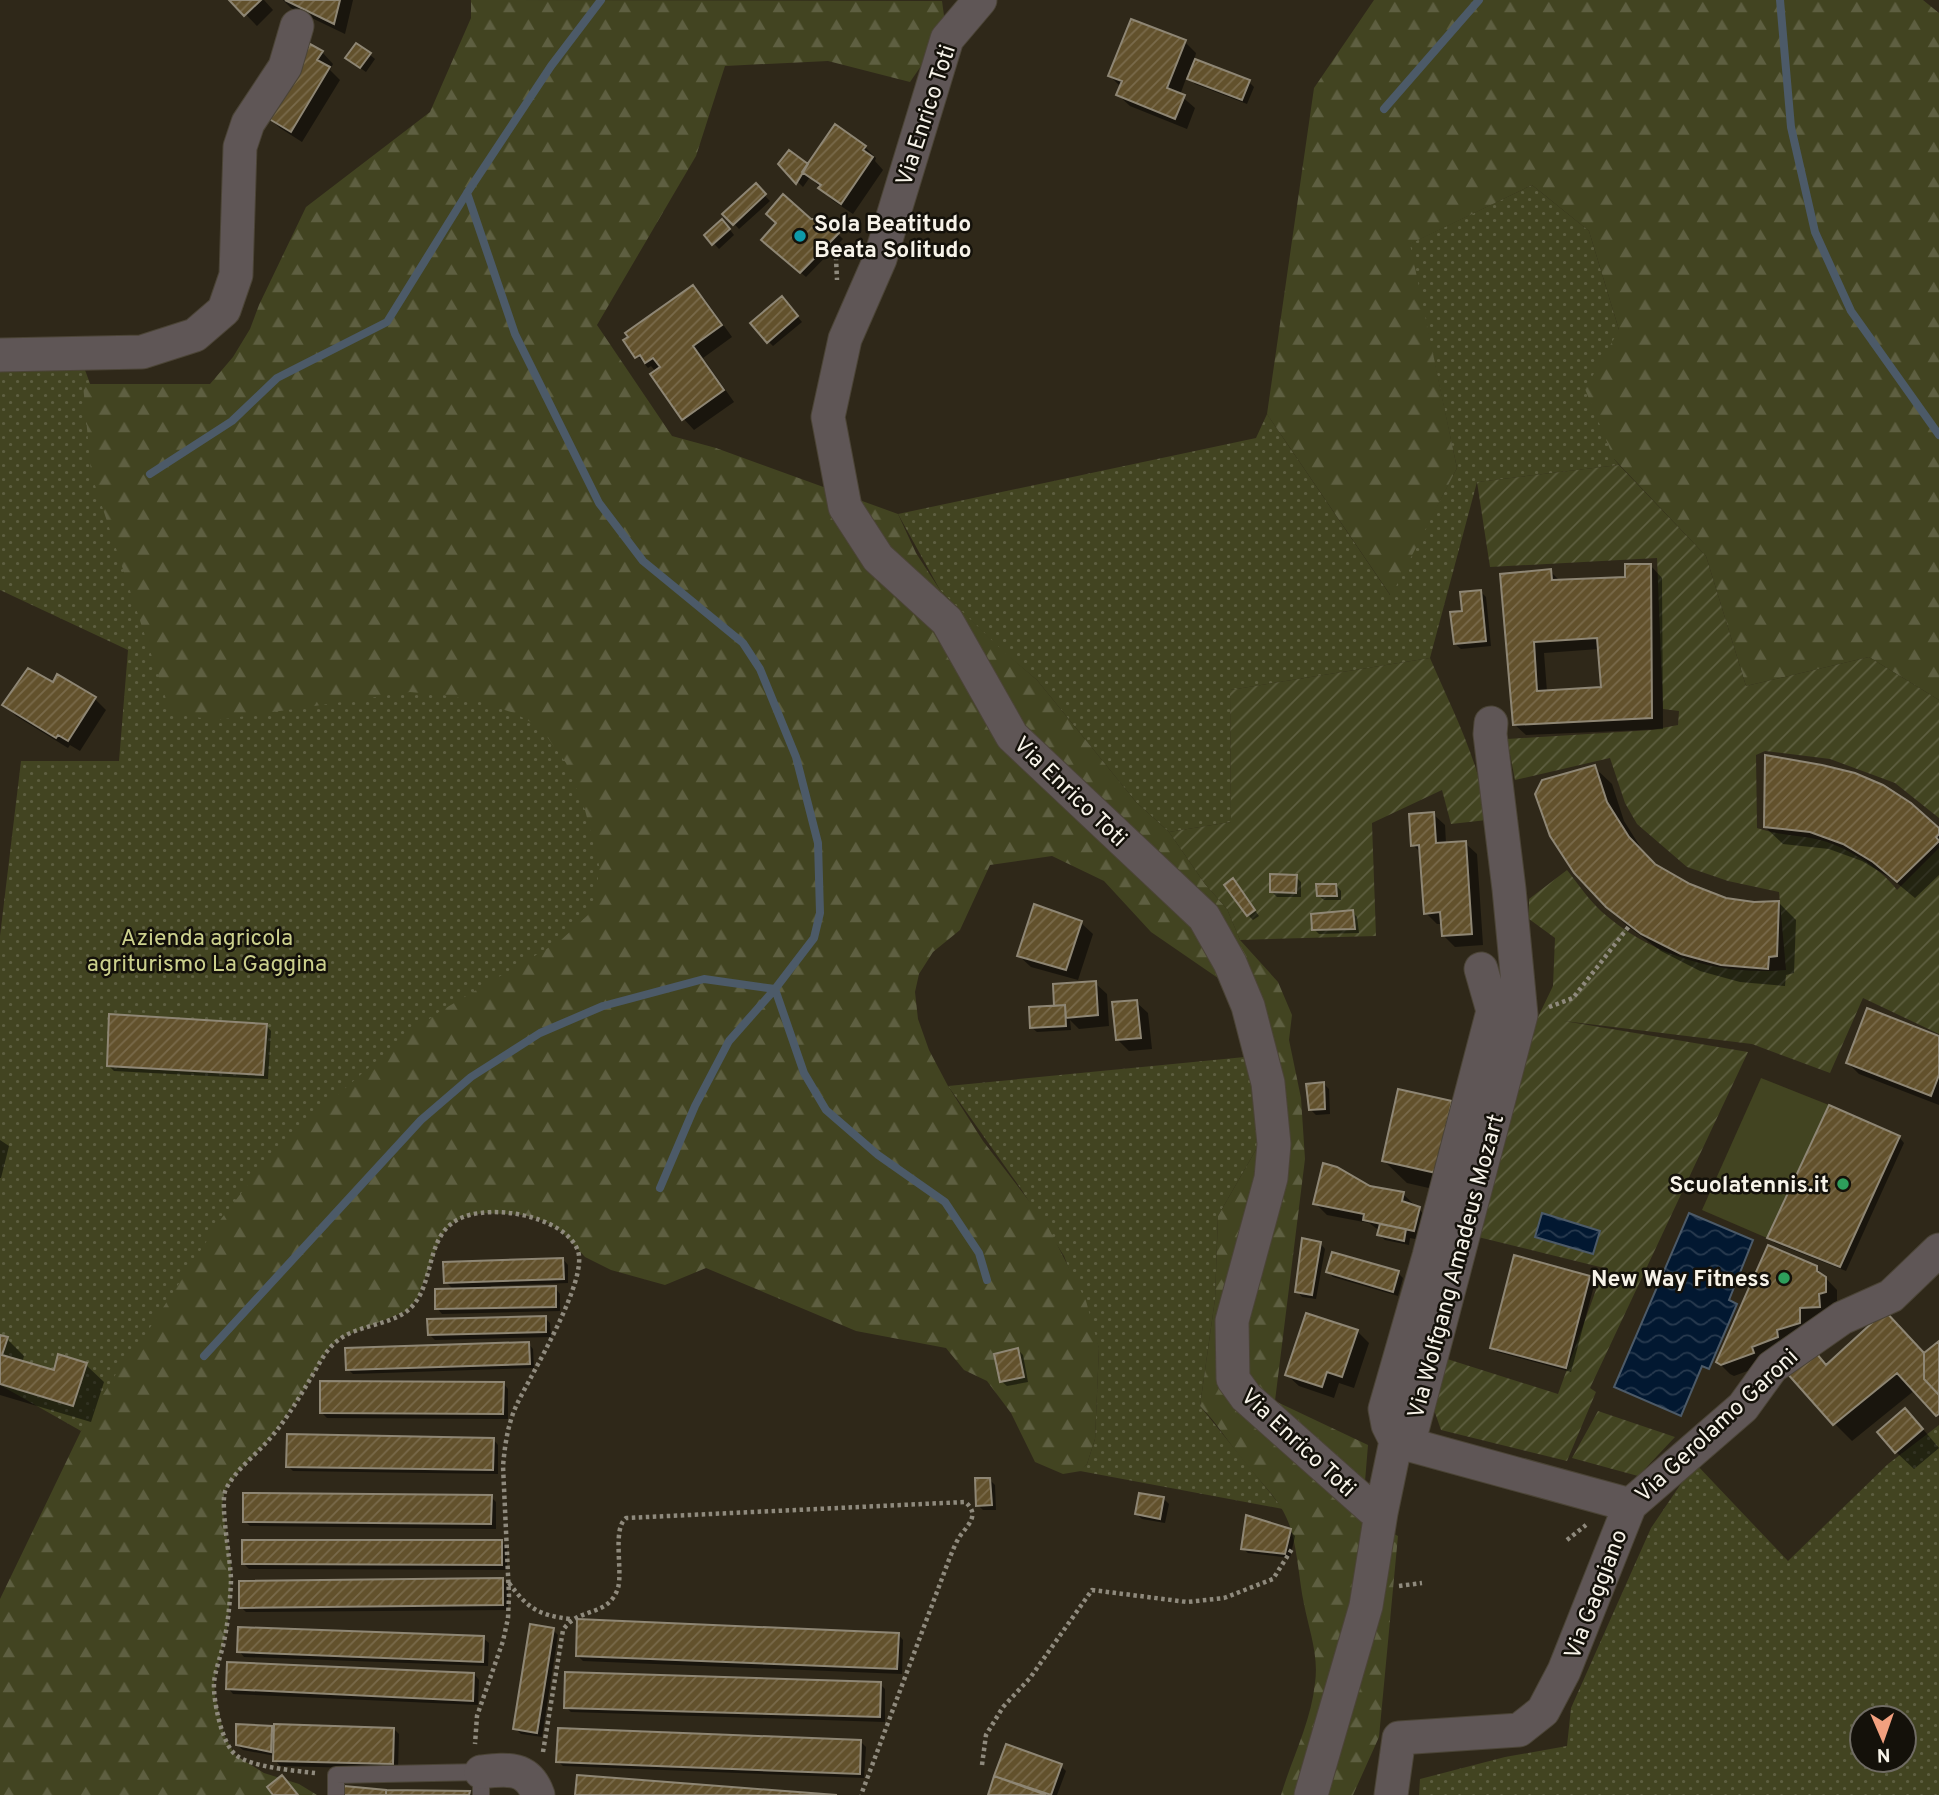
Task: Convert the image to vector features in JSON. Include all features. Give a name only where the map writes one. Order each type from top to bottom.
[{"type":"street","name":"Via Enrico Toti","points":[[980,0],[947,39],[880,258],[845,339],[828,417],[845,507],[878,558],[947,621],[1012,736],[1204,917],[1230,963],[1248,1006],[1268,1083],[1274,1144],[1271,1178],[1232,1321],[1233,1379],[1246,1397],[1372,1509],[1381,1513]]},
{"type":"street","points":[[0,355],[142,352],[195,335],[224,310],[236,275],[240,147],[248,123],[285,67],[296,26]]},
{"type":"street","name":"Via Wolfgang Amadeus Mozart","points":[[1311,1795],[1366,1606],[1396,1441],[1412,1430],[1521,1015],[1490,734],[1491,723]]},
{"type":"street","points":[[1396,1441],[1388,1425],[1385,1409],[1493,1011],[1481,969]]},
{"type":"street","name":"Via Gerolamo Garoni","points":[[1629,1505],[1743,1407],[1772,1367],[1842,1318],[1891,1296],[1939,1250]]},
{"type":"street","name":"Via Gaggiano","points":[[1391,1795],[1399,1738],[1519,1730],[1543,1711],[1564,1671],[1629,1505],[1396,1441]]},
{"type":"street","points":[[481,1784],[515,1770],[534,1783],[538,1795]]},
{"type":"lane","points":[[336,1795],[336,1775],[481,1784]]},
{"type":"path","points":[[1543,1009],[1573,998],[1630,925]]},
{"type":"path","points":[[336,1775],[255,1763],[235,1755],[224,1735],[214,1680],[227,1628],[230,1598],[231,1567],[222,1505],[225,1490],[239,1470],[267,1442],[299,1398],[328,1349],[340,1338],[407,1311],[418,1297],[437,1247],[451,1224],[464,1216],[484,1213],[524,1215],[544,1221],[561,1231],[578,1251],[579,1262],[565,1309],[551,1342],[518,1401],[508,1433],[503,1465],[509,1582],[508,1618],[503,1641],[485,1690],[474,1736],[481,1784]]},
{"type":"path","points":[[509,1582],[530,1608],[547,1616],[570,1619],[598,1610],[611,1602],[618,1586],[620,1527],[626,1518],[965,1502],[973,1511],[973,1518],[950,1557],[861,1795]]},
{"type":"path","points":[[982,1765],[986,1735],[1003,1707],[1030,1678],[1092,1590],[1187,1602],[1224,1598],[1273,1579],[1292,1549]]},
{"type":"path","points":[[543,1753],[563,1630],[570,1619]]},
{"type":"green space","points":[[471,0],[942,1],[946,30],[910,82],[828,61],[725,66],[696,156],[597,325],[672,436],[716,448],[898,514],[916,553],[940,590],[1037,680],[1136,802],[1169,832],[1205,884],[1227,909],[1240,940],[1278,982],[1292,1015],[1289,1040],[1301,1098],[1305,1159],[1275,1401],[1368,1445],[1362,1518],[1398,1536],[1379,1737],[1353,1795],[1281,1795],[1310,1712],[1316,1673],[1315,1653],[1297,1558],[1283,1510],[1200,1406],[1215,1299],[1218,1216],[1265,1134],[1231,987],[1151,932],[1104,881],[1052,856],[990,865],[960,930],[933,952],[919,974],[915,992],[918,1019],[929,1050],[948,1086],[983,1141],[1046,1223],[1086,1301],[1099,1348],[1095,1439],[1087,1464],[1081,1471],[1063,1474],[1035,1462],[1011,1413],[987,1381],[964,1370],[946,1348],[856,1331],[706,1268],[665,1285],[611,1270],[585,1257],[561,1231],[544,1221],[524,1215],[483,1213],[464,1217],[451,1224],[441,1236],[418,1297],[407,1311],[340,1338],[328,1349],[299,1398],[267,1442],[225,1490],[222,1505],[231,1567],[230,1598],[227,1628],[214,1680],[224,1735],[235,1755],[264,1773],[299,1784],[317,1795],[0,1795],[0,1599],[81,1431],[117,1372],[136,1349],[221,1219],[256,1174],[293,1134],[399,1041],[439,1012],[560,941],[588,915],[595,903],[599,865],[585,810],[566,763],[540,727],[514,713],[481,702],[410,692],[218,720],[171,714],[91,473],[83,384],[210,384],[233,357],[250,329],[306,207],[430,112],[471,18]]},
{"type":"green space","points":[[1374,0],[1923,0],[1939,13],[1939,700],[1869,657],[1746,686],[1706,556],[1614,459],[1585,389],[1619,330],[1589,231],[1532,185],[1410,244],[1457,468],[1391,596],[1267,414],[1314,88]]},
{"type":"green space","points":[[1532,185],[1589,231],[1619,330],[1614,459],[1619,465],[1477,482],[1430,658],[1230,690],[1231,822],[1169,832],[1136,802],[1037,680],[1002,651],[940,590],[898,514],[1256,438],[1267,414],[1390,595],[1457,468],[1409,244]]},
{"type":"green space","name":"Azienda agricola agriturismo La Gaggina","points":[[82,362],[201,681],[456,665],[558,706],[604,781],[600,921],[380,1066],[81,1431],[0,1385],[0,936],[21,761],[119,761],[128,650],[0,590],[0,367]]},
{"type":"green space","points":[[1619,465],[1706,556],[1746,686],[1869,657],[1939,700],[1939,818],[1895,783],[1830,759],[1765,751],[1756,755],[1757,828],[1816,839],[1837,846],[1881,873],[1897,890],[1939,848],[1939,1034],[1863,998],[1830,1073],[1752,1044],[1564,1021],[1748,1052],[1590,1388],[1596,1392],[1567,1461],[1441,1430],[1432,1404],[1444,1358],[1558,1394],[1604,1268],[1478,1237],[1538,1017],[1553,986],[1555,938],[1529,919],[1529,899],[1567,870],[1602,912],[1643,940],[1665,951],[1688,960],[1736,970],[1786,970],[1779,892],[1728,881],[1687,867],[1637,824],[1625,803],[1610,758],[1515,780],[1507,739],[1652,730],[1678,725],[1679,711],[1663,709],[1657,558],[1490,567],[1477,482]]},
{"type":"green space","points":[[1430,658],[1472,757],[1487,820],[1451,824],[1442,790],[1372,823],[1376,936],[1240,940],[1227,909],[1205,884],[1169,832],[1231,822],[1230,690]]},
{"type":"green space","points":[[1255,1056],[1265,1134],[1218,1216],[1215,1299],[1200,1406],[1283,1509],[1080,1471],[1087,1464],[1095,1439],[1099,1348],[1064,1256],[1021,1189],[948,1086]]},
{"type":"green space","points":[[1761,1078],[1829,1105],[1767,1238],[1702,1210]]},
{"type":"green space","points":[[1598,1411],[1675,1437],[1638,1476],[1572,1458]]},
{"type":"green space","points":[[1939,1425],[1939,1795],[1419,1795],[1420,1779],[1505,1757],[1567,1746],[1571,1708],[1651,1528],[1695,1463],[1788,1561],[1888,1464]]},
{"type":"water","points":[[1542,1213],[1600,1231],[1593,1254],[1535,1237]]},
{"type":"water","points":[[1689,1213],[1753,1240],[1729,1300],[1737,1304],[1709,1369],[1702,1366],[1681,1416],[1614,1387]]},
{"type":"building","points":[[229,0],[261,0],[244,16]]},
{"type":"building","points":[[285,0],[340,0],[334,24]]},
{"type":"building","points":[[1131,19],[1186,40],[1167,88],[1185,95],[1175,119],[1116,95],[1122,81],[1108,76]]},
{"type":"building","points":[[356,43],[371,53],[360,68],[345,58]]},
{"type":"building","points":[[310,44],[323,51],[317,60],[330,67],[291,132],[266,117]]},
{"type":"building","points":[[1195,59],[1250,80],[1242,100],[1187,79]]},
{"type":"building","points":[[835,124],[866,146],[863,150],[873,157],[841,204],[818,188],[821,185],[802,172]]},
{"type":"building","points":[[789,150],[808,164],[796,184],[778,164]]},
{"type":"building","points":[[756,183],[766,194],[733,225],[722,214]]},
{"type":"building","name":"Sola Beatitudo Beata Solitudo","points":[[783,194],[811,219],[823,219],[839,233],[800,273],[761,240],[776,223],[766,214]]},
{"type":"building","points":[[722,219],[730,229],[712,245],[704,235]]},
{"type":"building","points":[[693,285],[722,325],[693,346],[724,390],[682,420],[650,374],[660,367],[653,358],[645,363],[640,355],[635,358],[623,340],[628,337],[625,333]]},
{"type":"building","points":[[782,296],[798,316],[767,343],[750,323]]},
{"type":"building","points":[[1625,564],[1651,564],[1652,718],[1513,725],[1500,574],[1551,569],[1552,580],[1625,577]],"holes":[[[1597,638],[1601,687],[1537,691],[1534,642]]]},
{"type":"building","points":[[1481,590],[1486,641],[1454,644],[1450,612],[1462,611],[1460,592]]},
{"type":"building","points":[[28,668],[53,682],[57,674],[96,697],[68,741],[58,735],[56,738],[2,705]]},
{"type":"building","points":[[1765,755],[1855,773],[1883,785],[1911,803],[1939,828],[1936,837],[1939,841],[1897,882],[1873,862],[1843,844],[1810,832],[1764,827]]},
{"type":"building","points":[[1595,765],[1607,802],[1629,837],[1655,864],[1690,884],[1726,898],[1754,902],[1779,901],[1777,956],[1769,957],[1768,969],[1721,965],[1681,954],[1641,934],[1606,907],[1574,873],[1550,836],[1535,794],[1542,780]]},
{"type":"building","points":[[1434,812],[1436,843],[1466,841],[1472,934],[1442,936],[1440,912],[1424,914],[1419,845],[1411,846],[1409,814]]},
{"type":"building","points":[[1270,874],[1297,875],[1296,893],[1270,892]]},
{"type":"building","points":[[1233,878],[1255,910],[1247,916],[1224,885]]},
{"type":"building","points":[[1316,884],[1336,884],[1337,896],[1317,896]]},
{"type":"building","points":[[1034,904],[1082,921],[1066,970],[1017,956]]},
{"type":"building","points":[[1353,910],[1355,929],[1312,930],[1311,914]]},
{"type":"building","points":[[1096,981],[1098,1015],[1066,1018],[1065,1005],[1054,1006],[1053,984]]},
{"type":"building","points":[[1137,1000],[1141,1038],[1116,1040],[1112,1002]]},
{"type":"building","points":[[1065,1005],[1066,1026],[1030,1028],[1029,1007]]},
{"type":"building","points":[[1867,1008],[1939,1036],[1939,1075],[1931,1096],[1846,1063]]},
{"type":"building","points":[[109,1014],[267,1024],[263,1075],[107,1066]]},
{"type":"building","points":[[1324,1082],[1325,1109],[1309,1110],[1306,1084]]},
{"type":"building","points":[[1398,1089],[1452,1101],[1436,1173],[1382,1161]]},
{"type":"building","points":[[1829,1105],[1900,1136],[1840,1267],[1767,1238]]},
{"type":"building","points":[[1323,1163],[1337,1167],[1370,1186],[1404,1192],[1402,1201],[1420,1207],[1414,1231],[1363,1220],[1364,1214],[1313,1204]]},
{"type":"building","points":[[1380,1224],[1406,1229],[1404,1241],[1377,1235]]},
{"type":"building","points":[[1302,1238],[1321,1242],[1312,1295],[1295,1292]]},
{"type":"building","points":[[1768,1245],[1817,1266],[1817,1271],[1826,1277],[1826,1292],[1819,1294],[1820,1307],[1800,1308],[1800,1323],[1777,1330],[1778,1337],[1752,1347],[1754,1353],[1721,1365],[1716,1362]]},
{"type":"building","points":[[1332,1252],[1399,1271],[1393,1292],[1326,1272]]},
{"type":"building","points":[[1514,1255],[1590,1276],[1566,1368],[1490,1348]]},
{"type":"building","points":[[563,1258],[564,1279],[444,1283],[443,1262]]},
{"type":"building","points":[[556,1286],[556,1307],[435,1309],[435,1289]]},
{"type":"building","points":[[1885,1311],[1924,1353],[1924,1379],[1939,1395],[1939,1414],[1936,1416],[1897,1373],[1833,1425],[1786,1372],[1812,1348],[1826,1365]]},
{"type":"building","points":[[1306,1313],[1358,1330],[1342,1377],[1327,1372],[1322,1387],[1285,1375]]},
{"type":"building","points":[[546,1316],[546,1332],[428,1335],[427,1319]]},
{"type":"building","points":[[0,1335],[8,1337],[2,1355],[54,1370],[58,1354],[87,1363],[73,1406],[0,1384]]},
{"type":"building","points":[[1939,1341],[1939,1395],[1924,1379],[1924,1353]]},
{"type":"building","points":[[529,1342],[530,1364],[346,1370],[345,1348]]},
{"type":"building","points":[[1018,1348],[1024,1377],[1000,1382],[994,1354]]},
{"type":"building","points":[[320,1381],[504,1382],[503,1414],[320,1413]]},
{"type":"building","points":[[1905,1408],[1923,1429],[1895,1453],[1877,1432]]},
{"type":"building","points":[[287,1434],[494,1438],[493,1470],[286,1467]]},
{"type":"building","points":[[975,1478],[990,1478],[992,1505],[976,1506]]},
{"type":"building","points":[[243,1493],[492,1495],[491,1524],[243,1522]]},
{"type":"building","points":[[1139,1493],[1164,1497],[1160,1519],[1135,1514]]},
{"type":"building","points":[[1246,1515],[1291,1529],[1285,1554],[1241,1549]]},
{"type":"building","points":[[242,1540],[502,1540],[502,1565],[242,1564]]},
{"type":"building","points":[[503,1578],[503,1605],[239,1608],[239,1581]]},
{"type":"building","points":[[577,1619],[899,1633],[897,1669],[576,1656]]},
{"type":"building","points":[[530,1624],[554,1628],[537,1733],[513,1729]]},
{"type":"building","points":[[238,1627],[484,1636],[483,1662],[237,1652]]},
{"type":"building","points":[[227,1662],[474,1673],[473,1701],[226,1689]]},
{"type":"building","points":[[565,1672],[881,1682],[880,1717],[564,1708]]},
{"type":"building","points":[[236,1724],[272,1726],[271,1752],[236,1745]]},
{"type":"building","points":[[274,1724],[394,1728],[393,1764],[273,1761]]},
{"type":"building","points":[[558,1728],[861,1740],[860,1774],[556,1762]]},
{"type":"building","points":[[1006,1744],[1062,1764],[1051,1795],[994,1776]]},
{"type":"building","points":[[282,1775],[298,1795],[273,1795],[267,1787]]},
{"type":"building","points":[[577,1775],[837,1795],[575,1795]]},
{"type":"building","points":[[994,1776],[1046,1795],[988,1795]]},
{"type":"building","points":[[344,1786],[386,1790],[386,1795],[344,1795]]},
{"type":"building","points":[[386,1790],[470,1791],[469,1795],[386,1795]]},
{"type":"waterway","points":[[150,474],[232,421],[277,378],[387,322],[467,193],[551,66],[601,0]]},
{"type":"waterway","points":[[1384,109],[1479,0]]},
{"type":"waterway","points":[[1780,0],[1791,127],[1815,232],[1851,311],[1939,435]]},
{"type":"waterway","points":[[467,193],[515,334],[599,503],[643,561],[743,643],[760,669],[796,757],[818,843],[820,913],[814,938],[775,989],[729,1041],[695,1106],[660,1188]]},
{"type":"waterway","points":[[204,1356],[421,1120],[471,1077],[540,1033],[603,1006],[704,979],[775,989],[804,1073],[826,1110],[878,1155],[945,1202],[979,1253],[987,1280]]},
{"type":"place","name":"Sola Beatitudo Beata Solitudo","points":[[800,236]]},
{"type":"place","name":"Scuolatennis.it","points":[[1843,1184]]},
{"type":"place","name":"New Way Fitness","points":[[1784,1278]]}]
